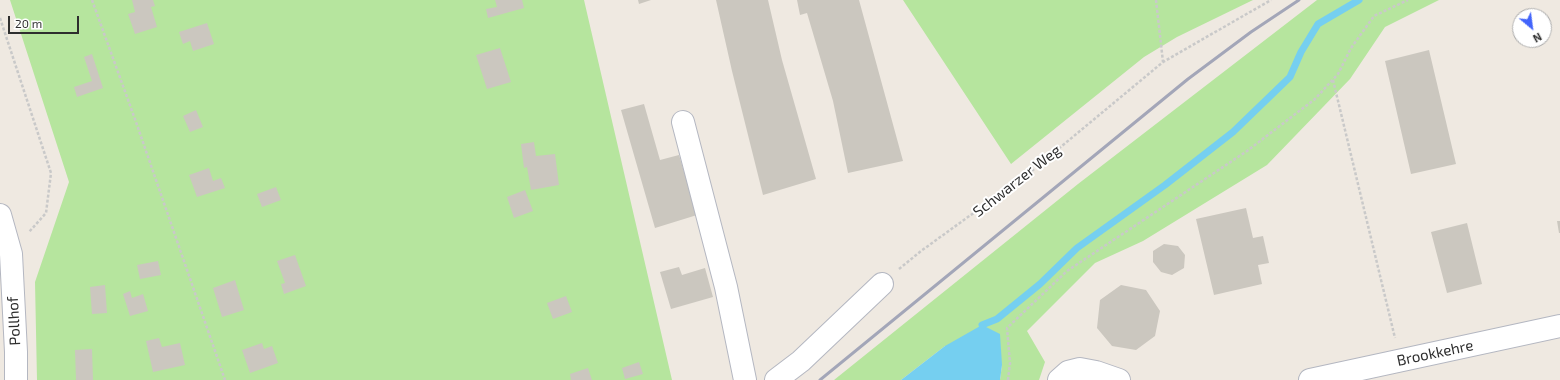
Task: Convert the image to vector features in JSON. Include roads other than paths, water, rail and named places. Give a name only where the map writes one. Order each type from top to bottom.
[{"type":"street","points":[[683,122],[726,287],[745,380]]},
{"type":"street","name":"Pollhof","points":[[0,215],[10,254],[16,352],[16,380]]},
{"type":"street","points":[[776,380],[801,360],[882,284]]},
{"type":"street","name":"Brookkehre","points":[[1310,380],[1560,326]]},
{"type":"street","points":[[1059,380],[1068,372],[1080,369],[1096,372],[1118,380]]},
{"type":"water","points":[[982,325],[1000,334],[1002,365],[1000,380],[901,380],[945,346]]},
{"type":"waterway","points":[[982,325],[997,319],[1040,284],[1077,248],[1165,185],[1233,132],[1290,77],[1301,52],[1318,24],[1359,0]]},
{"type":"railway","points":[[820,380],[1188,79],[1251,32],[1299,0]]}]
